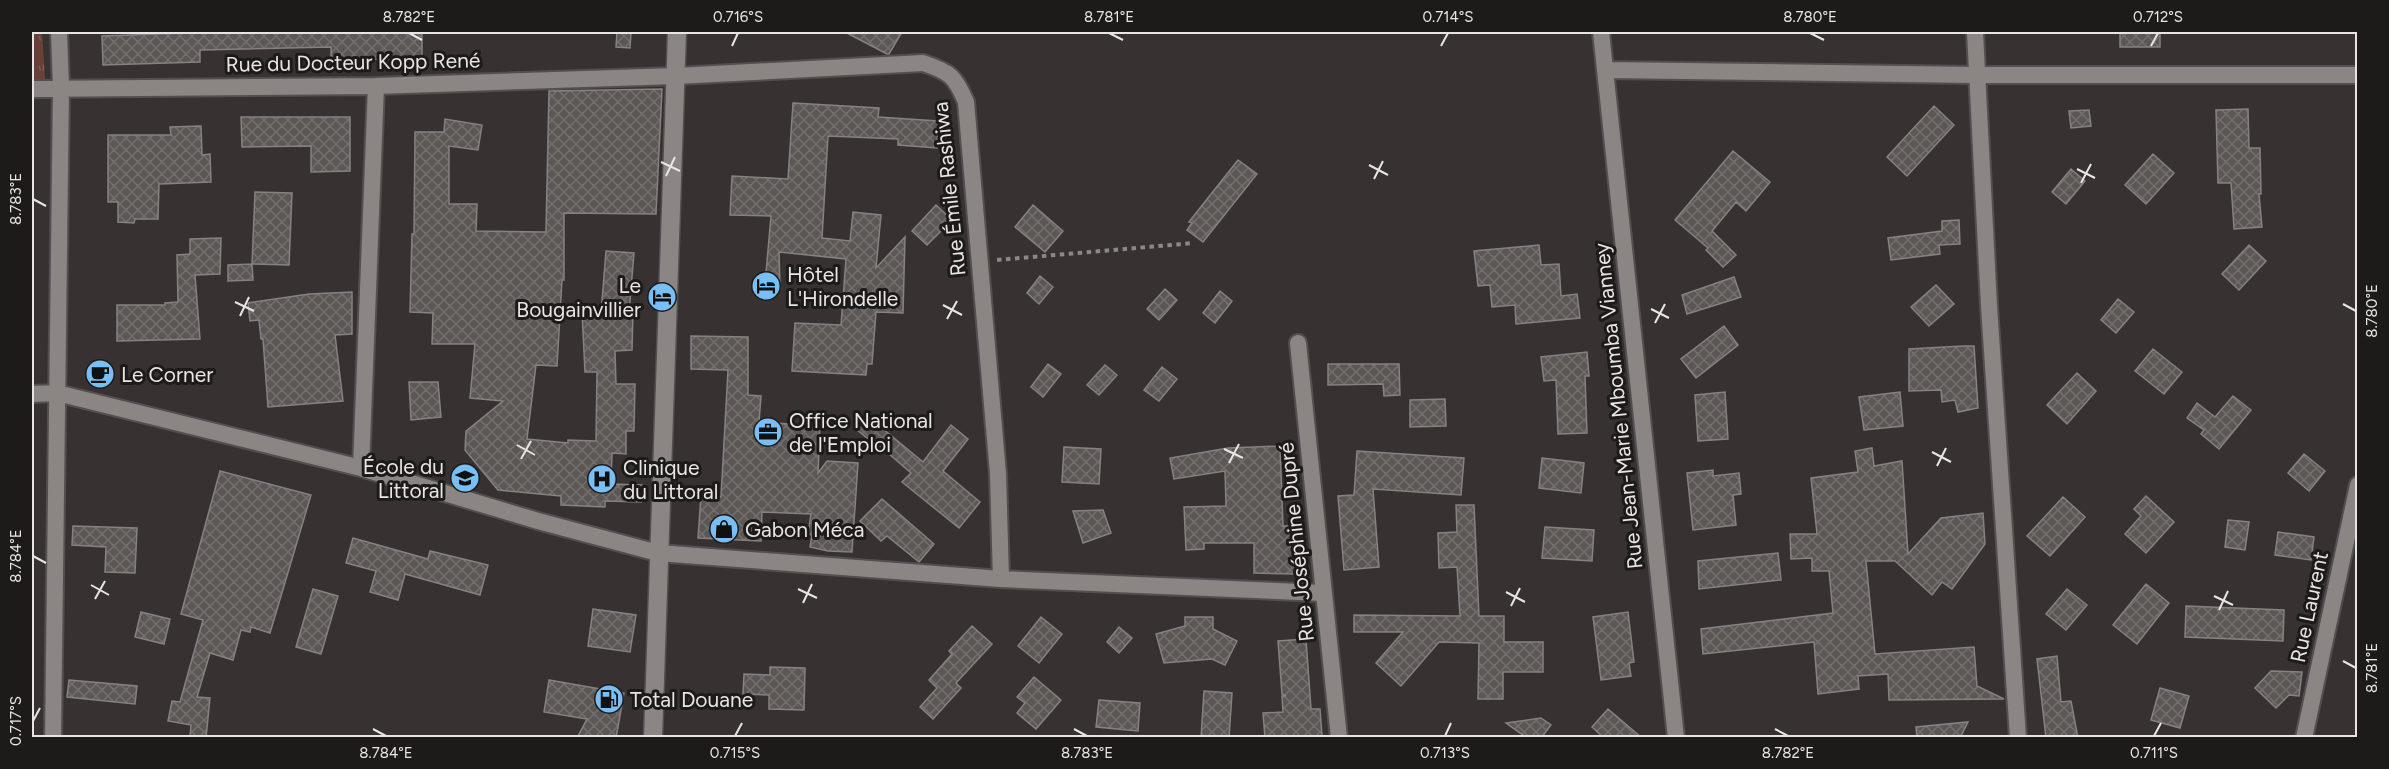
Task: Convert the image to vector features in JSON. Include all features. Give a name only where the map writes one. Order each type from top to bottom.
[{"type":"street","points":[[53,738],[61,88],[59,32]]},
{"type":"street","points":[[653,738],[677,32]]},
{"type":"street","name":"Rue Jean-Marie Mboumba Vianney","points":[[1601,32],[1676,738]]},
{"type":"street","points":[[1975,32],[1989,306],[2018,738]]},
{"type":"street","name":"Rue Émile Rashiwa","points":[[676,76],[922,63],[942,69],[958,82],[966,102],[998,474],[1001,579]]},
{"type":"street","points":[[1606,70],[1976,75],[2358,75]]},
{"type":"street","name":"Rue du Docteur Kopp René","points":[[32,89],[376,86],[676,76]]},
{"type":"street","points":[[361,468],[376,86]]},
{"type":"street","name":"Rue Joséphine Dupré","points":[[1298,343],[1339,738]]},
{"type":"street","points":[[32,394],[57,393],[361,468],[538,521],[658,553],[1001,579],[1323,593]]},
{"type":"street","name":"Rue Laurent","points":[[2304,738],[2351,548],[2358,485]]},
{"type":"path","points":[[979,262],[1194,243]]},
{"type":"green space","points":[[32,32],[42,32],[46,91],[32,92]]},
{"type":"building","points":[[214,32],[422,32],[422,60],[357,59],[357,64],[331,65],[331,47],[200,50],[200,62],[103,65],[102,36]]},
{"type":"building","points":[[617,32],[631,32],[630,48],[616,47]]},
{"type":"building","points":[[845,32],[902,32],[887,54]]},
{"type":"building","points":[[2120,32],[2160,32],[2160,47],[2120,47]]},
{"type":"building","points":[[662,89],[656,214],[564,213],[564,280],[562,280],[557,366],[536,365],[527,439],[568,443],[568,440],[596,441],[597,372],[585,372],[582,312],[601,313],[606,251],[634,253],[629,313],[633,313],[632,350],[615,351],[616,384],[635,384],[634,431],[626,431],[626,454],[612,453],[611,484],[642,485],[641,502],[605,501],[605,507],[561,505],[561,496],[498,490],[465,450],[466,431],[503,401],[470,398],[475,344],[432,344],[433,313],[410,312],[412,234],[414,234],[415,132],[444,132],[445,119],[482,125],[478,150],[449,146],[449,204],[477,204],[476,231],[546,232],[549,91]]},
{"type":"building","points":[[793,103],[879,108],[878,117],[938,121],[937,148],[898,145],[898,139],[828,136],[822,238],[850,241],[853,212],[881,215],[876,268],[905,237],[903,313],[876,312],[872,364],[867,364],[866,375],[792,371],[795,323],[841,325],[846,259],[779,252],[780,289],[761,289],[761,273],[766,273],[771,216],[730,215],[732,176],[788,179]]},
{"type":"building","points":[[1934,106],[1954,125],[1907,176],[1887,157]]},
{"type":"building","points":[[2248,109],[2249,148],[2260,148],[2261,194],[2259,194],[2262,227],[2234,229],[2231,183],[2218,183],[2216,110]]},
{"type":"building","points":[[2089,110],[2091,126],[2071,128],[2069,111]]},
{"type":"building","points":[[241,117],[350,117],[350,171],[311,172],[311,146],[242,147]]},
{"type":"building","points":[[201,126],[202,155],[210,154],[211,182],[159,184],[158,219],[135,219],[134,223],[118,222],[118,202],[108,202],[108,135],[171,135],[170,127]]},
{"type":"building","points":[[1733,151],[1770,182],[1746,211],[1736,202],[1712,231],[1736,255],[1723,267],[1706,250],[1708,248],[1675,220]]},
{"type":"building","points":[[2153,154],[2174,173],[2146,204],[2125,185]]},
{"type":"building","points":[[1238,160],[1257,174],[1203,242],[1187,230],[1192,223],[1189,222]]},
{"type":"building","points":[[2071,169],[2085,181],[2066,204],[2052,192]]},
{"type":"building","points":[[255,192],[292,193],[289,265],[252,264]]},
{"type":"building","points":[[936,205],[952,220],[927,245],[912,231]]},
{"type":"building","points":[[1033,205],[1063,231],[1045,252],[1015,227]]},
{"type":"building","points":[[1959,220],[1960,244],[1939,245],[1940,254],[1891,260],[1888,238],[1942,231],[1942,221]]},
{"type":"building","points":[[221,238],[220,274],[195,275],[200,339],[117,341],[117,305],[165,305],[165,303],[178,302],[177,255],[190,254],[190,239]]},
{"type":"building","points":[[1539,245],[1541,265],[1559,264],[1561,296],[1577,294],[1580,318],[1516,324],[1515,305],[1492,307],[1490,285],[1478,286],[1474,251]]},
{"type":"building","points":[[2249,245],[2266,261],[2239,290],[2222,274]]},
{"type":"building","points":[[252,264],[253,280],[228,281],[228,265]]},
{"type":"building","points":[[1040,276],[1053,287],[1039,304],[1027,293]]},
{"type":"building","points":[[1734,277],[1741,297],[1687,314],[1682,295]]},
{"type":"building","points":[[1936,285],[1954,304],[1929,326],[1911,307]]},
{"type":"building","points":[[1165,289],[1177,300],[1159,320],[1147,309]]},
{"type":"building","points":[[1220,291],[1232,301],[1215,323],[1203,313]]},
{"type":"building","points":[[352,292],[352,334],[335,335],[343,401],[268,407],[263,339],[261,339],[259,320],[250,321],[248,303],[309,294]]},
{"type":"building","points":[[2118,299],[2134,312],[2116,333],[2101,320]]},
{"type":"building","points":[[1724,326],[1738,345],[1696,378],[1681,359]]},
{"type":"building","points":[[691,336],[748,337],[748,395],[761,396],[759,422],[820,426],[818,473],[827,461],[858,463],[852,552],[828,551],[810,547],[812,535],[808,534],[811,514],[762,512],[761,541],[698,538],[701,496],[721,497],[728,370],[691,369]]},
{"type":"building","points":[[1974,346],[1978,408],[1958,412],[1955,400],[1942,402],[1941,390],[1909,391],[1909,349]]},
{"type":"building","points":[[2153,349],[2182,372],[2164,394],[2135,371]]},
{"type":"building","points":[[1587,352],[1589,376],[1585,376],[1587,433],[1558,434],[1556,380],[1544,381],[1541,357]]},
{"type":"building","points":[[1048,364],[1061,374],[1043,397],[1031,387]]},
{"type":"building","points":[[1328,364],[1399,364],[1400,395],[1384,396],[1383,384],[1328,385]]},
{"type":"building","points":[[1105,365],[1117,375],[1099,395],[1087,385]]},
{"type":"building","points":[[1162,367],[1177,379],[1159,401],[1144,390]]},
{"type":"building","points":[[2077,373],[2096,391],[2067,424],[2047,405]]},
{"type":"building","points":[[409,382],[438,382],[441,417],[411,420]]},
{"type":"building","points":[[1725,392],[1728,439],[1698,441],[1695,395]]},
{"type":"building","points":[[1900,392],[1903,426],[1864,430],[1859,397]]},
{"type":"building","points":[[2233,396],[2251,410],[2219,449],[2201,434],[2204,430],[2187,418],[2197,403],[2215,417]]},
{"type":"building","points":[[1445,399],[1446,426],[1410,427],[1410,400]]},
{"type":"building","points":[[865,414],[923,462],[951,425],[968,439],[943,471],[980,502],[959,528],[902,482],[911,473],[873,440],[872,442],[857,430],[857,424]]},
{"type":"building","points":[[1280,446],[1283,526],[1297,526],[1295,574],[1254,573],[1254,543],[1204,543],[1204,549],[1186,550],[1184,507],[1226,506],[1225,471],[1174,479],[1170,458],[1228,448]]},
{"type":"building","points":[[1064,447],[1101,449],[1099,484],[1062,482]]},
{"type":"building","points":[[1872,448],[1874,466],[1902,461],[1908,554],[1941,518],[1983,513],[1985,544],[1952,589],[1942,582],[1932,595],[1895,561],[1866,561],[1875,654],[1974,647],[1977,686],[2004,699],[1889,700],[1888,674],[1858,676],[1859,689],[1818,694],[1814,642],[1703,654],[1701,629],[1833,613],[1829,571],[1812,571],[1812,558],[1791,559],[1790,534],[1817,534],[1811,478],[1858,472],[1855,451]]},
{"type":"building","points":[[1357,451],[1464,458],[1461,495],[1373,489],[1379,567],[1344,570],[1338,496],[1354,495]]},
{"type":"building","points":[[2304,454],[2325,471],[2309,491],[2288,473]]},
{"type":"building","points":[[1542,458],[1584,463],[1581,493],[1539,488]]},
{"type":"building","points":[[1713,470],[1713,476],[1739,473],[1741,494],[1733,495],[1736,525],[1693,530],[1687,473]]},
{"type":"building","points":[[220,471],[311,495],[270,633],[251,627],[250,632],[241,630],[233,660],[210,653],[197,697],[210,698],[206,738],[190,738],[191,725],[168,721],[172,701],[180,702],[203,620],[181,614]]},
{"type":"building","points":[[2146,496],[2174,522],[2146,553],[2125,534],[2141,516],[2134,509]]},
{"type":"building","points":[[2063,497],[2085,517],[2050,556],[2027,536]]},
{"type":"building","points":[[882,499],[934,544],[919,562],[887,536],[881,541],[860,521]]},
{"type":"building","points":[[1456,505],[1474,505],[1479,616],[1504,616],[1504,642],[1543,642],[1543,672],[1503,672],[1503,699],[1478,699],[1479,643],[1439,642],[1401,686],[1376,663],[1403,632],[1354,632],[1354,615],[1460,616],[1457,567],[1439,568],[1438,533],[1457,532]]},
{"type":"building","points":[[1103,510],[1111,533],[1083,543],[1073,511]]},
{"type":"building","points":[[2228,520],[2249,522],[2245,550],[2225,547]]},
{"type":"building","points":[[73,526],[137,528],[135,573],[105,572],[106,547],[72,545]]},
{"type":"building","points":[[1545,527],[1594,530],[1592,561],[1542,558]]},
{"type":"building","points":[[2278,532],[2314,537],[2311,560],[2275,555]]},
{"type":"building","points":[[353,538],[428,559],[430,551],[488,565],[480,595],[405,574],[398,600],[370,592],[376,571],[346,563]]},
{"type":"building","points":[[1778,553],[1781,580],[1699,589],[1698,561]]},
{"type":"building","points":[[2146,584],[2169,603],[2137,644],[2113,625]]},
{"type":"building","points":[[313,589],[338,596],[321,654],[296,647]]},
{"type":"building","points":[[2067,589],[2087,605],[2066,630],[2046,614]]},
{"type":"building","points":[[2186,606],[2284,610],[2283,641],[2185,637]]},
{"type":"building","points":[[593,609],[636,615],[630,652],[588,646]]},
{"type":"building","points":[[141,612],[170,619],[164,644],[135,637]]},
{"type":"building","points":[[1628,612],[1634,662],[1629,663],[1631,676],[1601,680],[1593,617]]},
{"type":"building","points":[[1041,617],[1062,634],[1039,663],[1018,646]]},
{"type":"building","points":[[1185,617],[1213,617],[1213,629],[1237,641],[1225,665],[1212,659],[1164,663],[1156,634],[1185,626]]},
{"type":"building","points":[[972,626],[992,644],[956,683],[961,688],[933,719],[920,707],[937,688],[929,680],[952,654],[949,651]]},
{"type":"building","points":[[1119,627],[1132,638],[1119,653],[1107,642]]},
{"type":"building","points":[[1306,639],[1311,709],[1320,709],[1322,736],[1265,738],[1263,713],[1283,712],[1282,696],[1286,696],[1282,694],[1278,641]]},
{"type":"building","points":[[2057,656],[2061,702],[2071,701],[2078,738],[2046,738],[2037,659]]},
{"type":"building","points":[[770,667],[805,668],[804,710],[769,709],[769,695],[743,694],[744,674],[770,675]]},
{"type":"building","points":[[2271,671],[2302,672],[2299,696],[2289,695],[2276,708],[2255,688]]},
{"type":"building","points":[[1034,677],[1061,700],[1036,729],[1017,713],[1025,703],[1017,697]]},
{"type":"building","points":[[69,680],[137,686],[135,704],[67,697]]},
{"type":"building","points":[[549,680],[624,693],[616,738],[577,738],[587,719],[544,712]]},
{"type":"building","points":[[2160,688],[2189,696],[2180,728],[2151,720]]},
{"type":"building","points":[[1204,691],[1232,693],[1229,738],[1201,738]]},
{"type":"building","points":[[1099,700],[1140,703],[1138,731],[1096,727]]},
{"type":"building","points":[[1608,709],[1642,738],[1604,738],[1592,727]]},
{"type":"building","points":[[1541,718],[1551,725],[1541,738],[1527,738],[1506,723]]},
{"type":"building","points":[[1968,722],[1960,738],[1917,738],[1916,727]]},
{"type":"place","name":"Hôtel L'Hirondelle","points":[[766,286]]},
{"type":"place","name":"Le Bougainvillier","points":[[662,297]]},
{"type":"place","name":"Le Corner","points":[[100,374]]},
{"type":"place","name":"Office National de l'Emploi","points":[[768,432]]},
{"type":"place","name":"École du Littoral","points":[[465,478]]},
{"type":"place","name":"Clinique du Littoral","points":[[602,479]]},
{"type":"place","name":"Gabon Méca","points":[[724,529]]},
{"type":"place","name":"Total Douane","points":[[609,699]]}]
